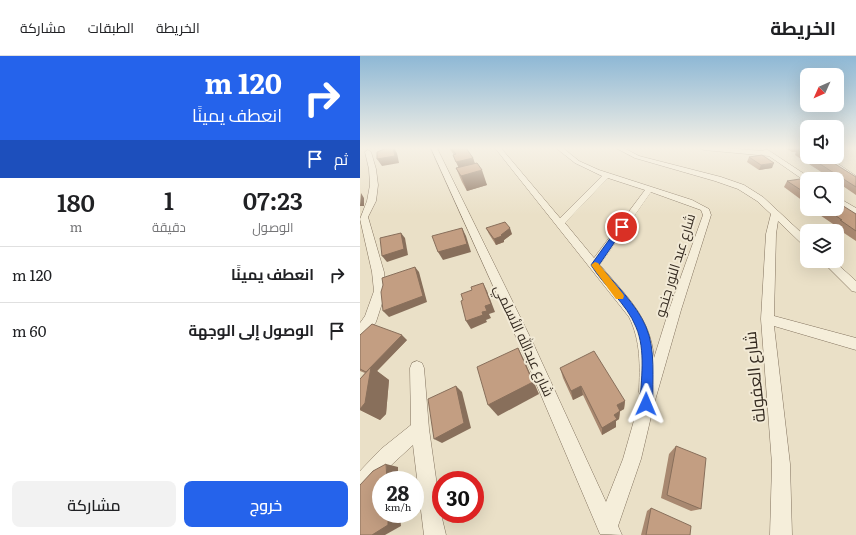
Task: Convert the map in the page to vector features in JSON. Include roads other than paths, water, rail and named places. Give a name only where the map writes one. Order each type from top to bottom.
[{"type":"street","points":[[360,334],[371,318],[380,291],[378,272],[362,217],[371,204],[375,187],[374,170]]},
{"type":"street","name":"شارع عبدالله الأسلمي","points":[[444,170],[456,199],[505,297],[542,376],[609,531]]},
{"type":"street","points":[[516,170],[595,265],[634,314],[642,328],[646,348],[646,404]]},
{"type":"street","name":"شارع عبد النور جنحو","points":[[594,170],[606,176],[689,202],[704,210],[708,215],[675,310],[646,404],[632,459],[609,531]]},
{"type":"street","points":[[686,170],[718,179],[755,195],[800,237]]},
{"type":"street","points":[[843,170],[856,179]]},
{"type":"street","points":[[560,223],[606,176]]},
{"type":"street","points":[[595,265],[649,190]]},
{"type":"street","points":[[844,200],[856,201]]},
{"type":"street","points":[[844,204],[856,212]]},
{"type":"street","name":"شارع العفولة","points":[[775,215],[771,234],[767,319],[781,464],[781,535]]},
{"type":"street","points":[[835,268],[856,288]]},
{"type":"street","points":[[767,319],[856,344]]},
{"type":"street","points":[[417,368],[420,429],[435,535]]},
{"type":"street","points":[[360,486],[400,443],[420,429]]}]
